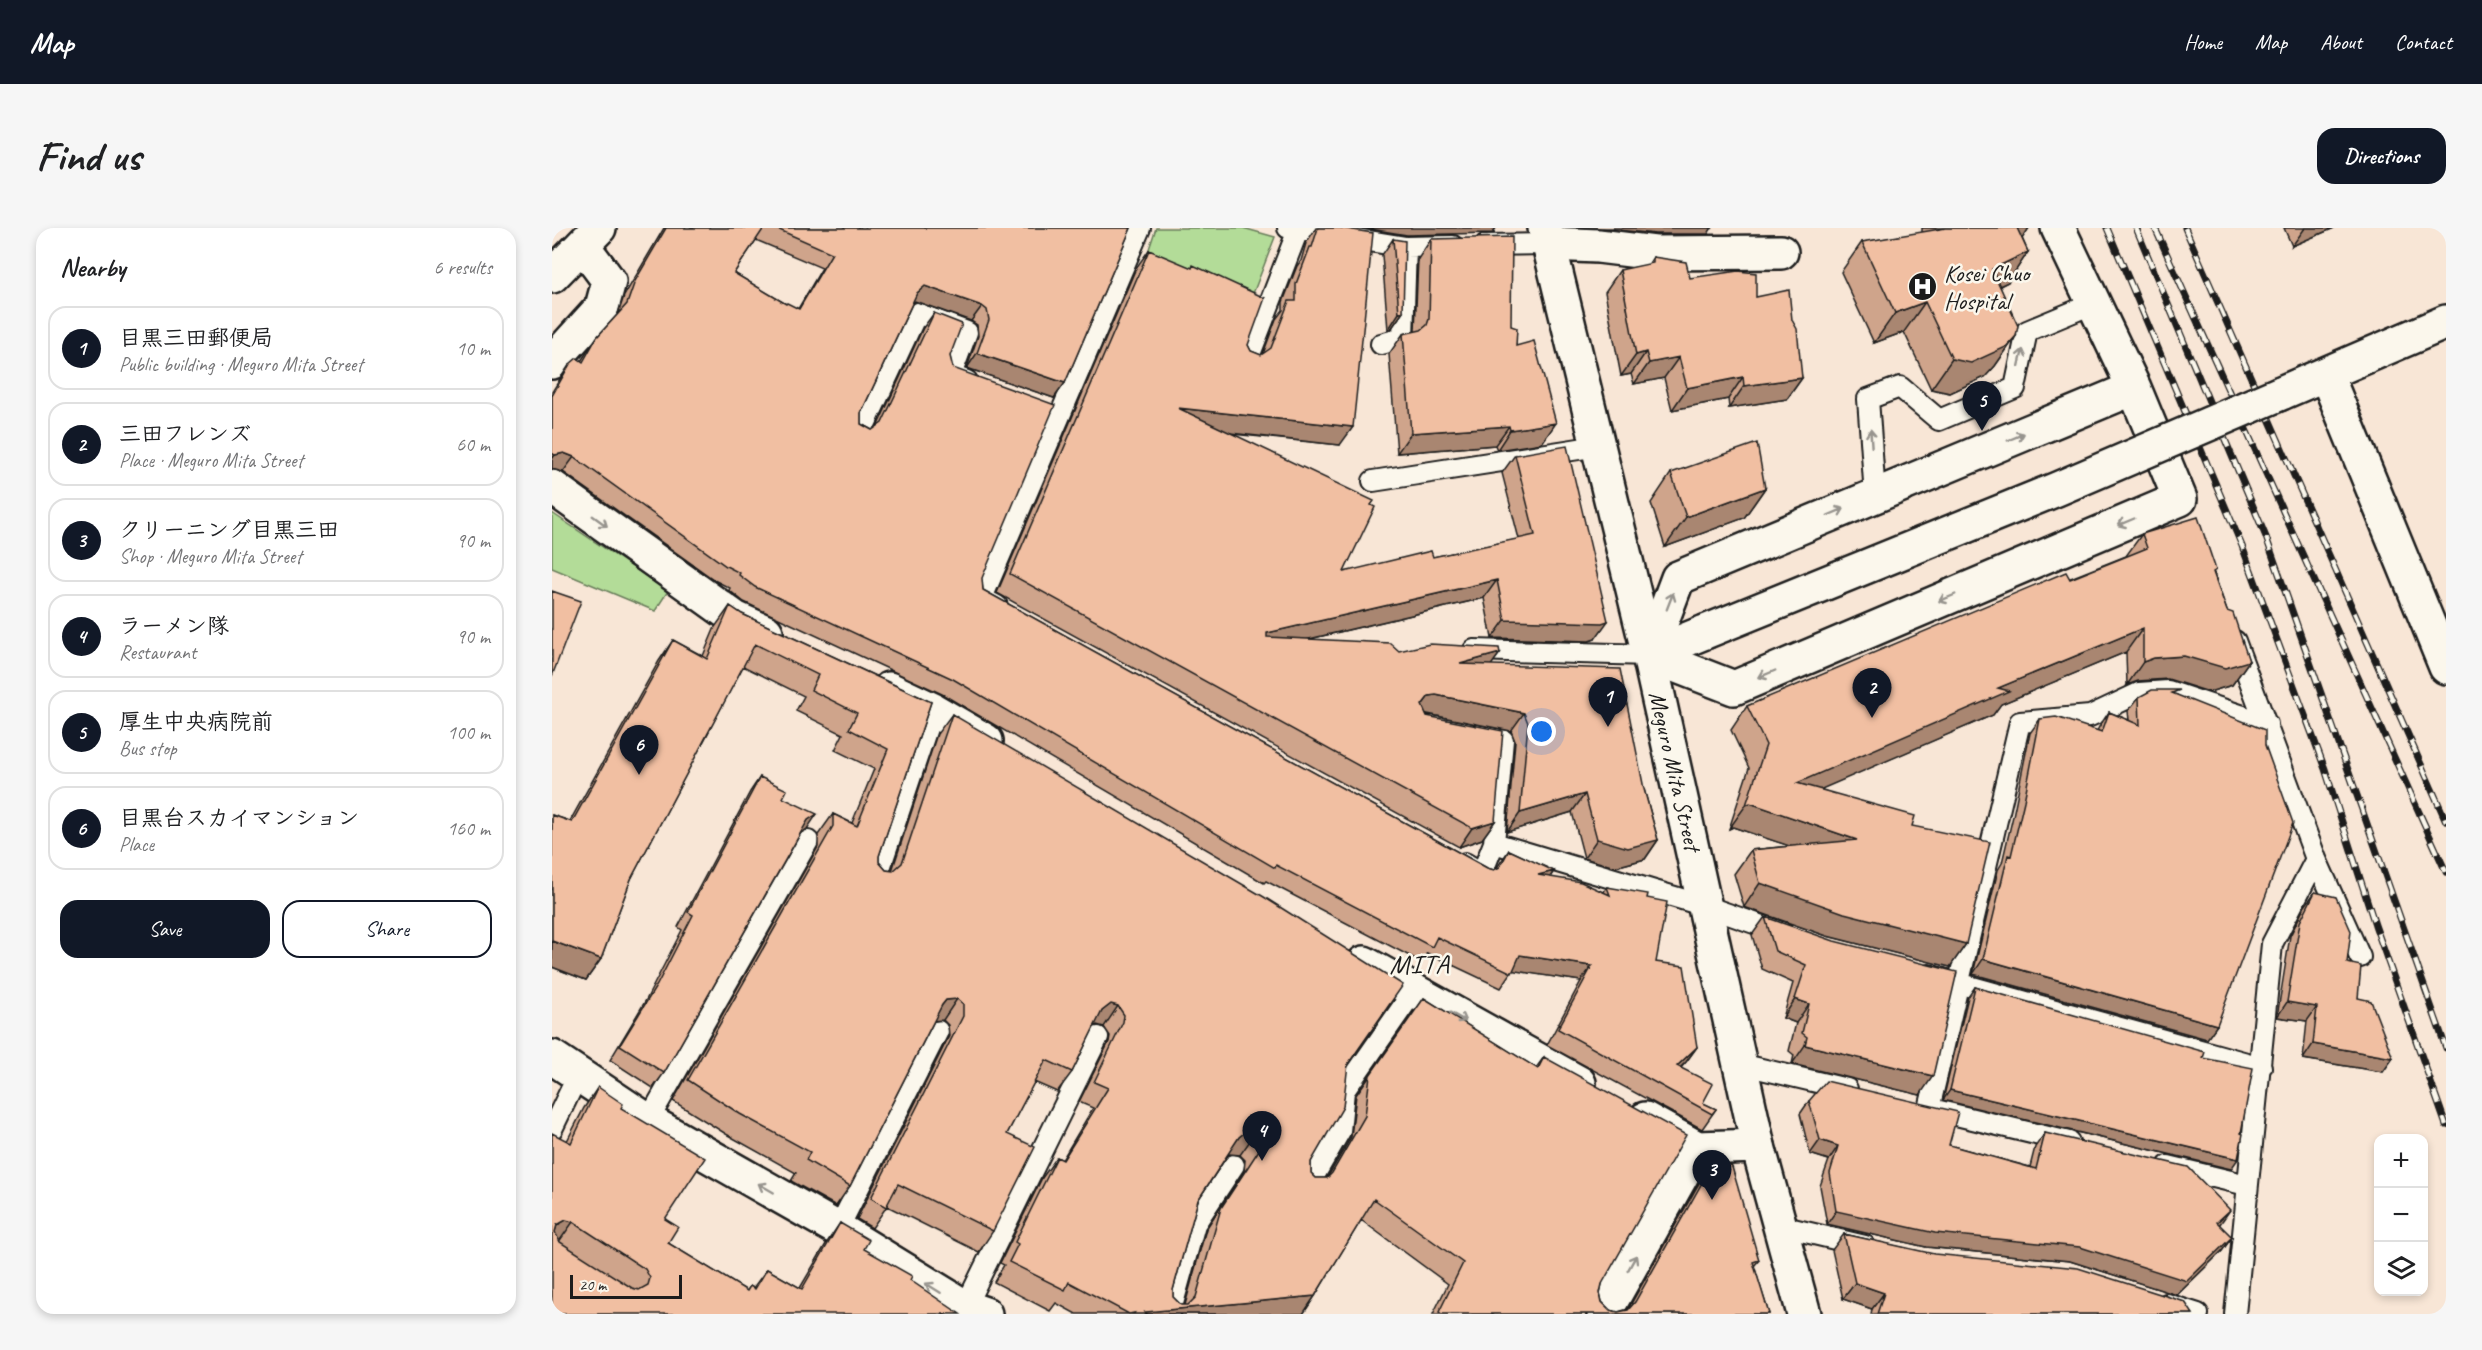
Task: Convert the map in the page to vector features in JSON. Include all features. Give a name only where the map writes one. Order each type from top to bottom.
[{"type":"street","points":[[1649,655],[1734,688],[2184,510],[2134,388],[2058,228]]},
{"type":"street","points":[[1547,236],[1598,246],[1655,253],[1781,252]]},
{"type":"street","name":"Meguro Mita Street","points":[[1547,236],[1649,655],[1758,1146],[1804,1314]]},
{"type":"street","points":[[552,276],[591,237],[609,280],[602,307],[552,362]]},
{"type":"street","points":[[1649,655],[2057,489],[2446,322]]},
{"type":"street","points":[[2326,374],[2446,667]]},
{"type":"street","points":[[1649,655],[1678,578],[2134,388]]},
{"type":"street","points":[[552,487],[735,618],[798,647]]},
{"type":"street","points":[[860,676],[933,710],[1015,758]]},
{"type":"street","points":[[1342,950],[1413,992],[1697,1148],[1758,1146]]},
{"type":"street","points":[[565,1066],[648,1121],[838,1229],[975,1311]]},
{"type":"street","points":[[1604,1314],[1697,1148]]},
{"type":"lane","points":[[1012,614],[981,598],[1140,228]]},
{"type":"lane","points":[[1247,362],[1293,229],[1406,247],[1547,236]]},
{"type":"lane","points":[[1381,344],[1403,338],[1406,247]]},
{"type":"lane","points":[[1875,496],[1868,399],[1900,387],[1939,420],[2015,388],[2027,331],[2092,303]]},
{"type":"lane","points":[[861,433],[917,313],[967,332],[951,375],[984,386]]},
{"type":"lane","points":[[1039,406],[1060,413]]},
{"type":"lane","points":[[1373,481],[1598,446]]},
{"type":"lane","points":[[2230,627],[2316,859],[2360,957]]},
{"type":"lane","points":[[1451,649],[1649,655]]},
{"type":"lane","points":[[1929,1109],[2020,722],[2090,716],[2139,693],[2168,691],[2267,724]]},
{"type":"lane","points":[[876,880],[933,710]]},
{"type":"lane","points":[[1451,856],[1482,873],[1494,843],[1503,740],[1456,731]]},
{"type":"lane","points":[[648,1121],[808,841]]},
{"type":"lane","points":[[1494,843],[1705,906],[1802,940]]},
{"type":"lane","points":[[2235,1314],[2272,944],[2316,859]]},
{"type":"lane","points":[[1914,971],[2261,1067]]},
{"type":"lane","points":[[1307,1188],[1340,1131],[1344,1091],[1413,992]]},
{"type":"lane","points":[[838,1229],[938,1031]]},
{"type":"lane","points":[[975,1311],[1098,1037]]},
{"type":"lane","points":[[1740,1064],[1862,1093]]},
{"type":"lane","points":[[552,1129],[565,1066]]},
{"type":"lane","points":[[1907,1104],[2088,1147]]},
{"type":"lane","points":[[2145,1160],[2247,1185]]},
{"type":"lane","points":[[1170,1314],[1195,1224],[1234,1165]]},
{"type":"lane","points":[[1780,1226],[1879,1249]]},
{"type":"lane","points":[[2144,1297],[2198,1314]]},
{"type":"green space","points":[[1156,228],[1243,228],[1275,237],[1249,304],[1146,258]]},
{"type":"green space","points":[[552,513],[668,591],[655,611],[552,568]]},
{"type":"building","points":[[666,228],[764,228],[734,273],[786,304],[799,309],[832,253],[775,228],[1131,228],[1065,383],[977,353],[989,320],[987,310],[982,306],[925,286],[917,293],[861,413],[861,424],[872,430],[882,423],[934,313],[962,324],[950,356],[953,368],[1055,405],[982,578],[983,590],[1487,868],[1494,870],[1500,867],[1509,850],[1554,871],[1538,875],[1581,882],[1610,895],[1607,887],[1648,894],[1647,898],[1667,902],[1656,962],[1684,966],[1697,1047],[1677,1066],[1713,1084],[1703,1103],[1716,1109],[1712,1114],[1558,1029],[1592,966],[1520,955],[1512,973],[1437,937],[1432,947],[1276,865],[1275,868],[953,679],[755,587],[739,575],[740,573],[726,566],[574,457],[564,453],[555,455],[552,453],[552,396],[570,364],[577,358],[583,362],[597,337],[627,304],[635,281]]},
{"type":"building","points":[[1318,228],[1340,228],[1373,233],[1353,427],[1178,408],[1374,501],[1371,505],[1375,507],[1344,572],[1431,551],[1433,557],[1535,535],[1515,455],[1567,446],[1608,621],[1602,623],[1505,620],[1497,580],[1267,633],[1267,637],[1390,643],[1399,651],[1430,644],[1499,648],[1500,653],[1460,664],[1620,669],[1644,789],[1658,840],[1628,848],[1597,839],[1585,794],[1520,813],[1528,723],[1524,713],[1436,695],[1429,696],[1422,705],[1427,716],[1503,731],[1495,821],[1472,828],[1010,574],[1149,250],[1192,268],[1193,265],[1265,298],[1248,345],[1251,351],[1261,355],[1271,348],[1289,301],[1296,301],[1296,284]]},
{"type":"building","points":[[1946,228],[2017,228],[2028,252],[1992,269],[2018,326],[2016,336],[2006,347],[1971,363],[1952,359],[1925,302],[1895,313],[1862,242]]},
{"type":"building","points":[[1512,237],[1511,326],[1517,328],[1516,346],[1534,341],[1556,423],[1510,430],[1509,426],[1411,433],[1403,334],[1421,330],[1427,325],[1429,319],[1431,239]]},
{"type":"building","points":[[1393,239],[1405,241],[1403,312],[1399,313]]},
{"type":"building","points":[[1653,257],[1686,262],[1690,278],[1738,271],[1756,273],[1756,297],[1789,290],[1792,320],[1797,329],[1802,378],[1744,386],[1743,377],[1687,388],[1679,357],[1649,363],[1646,352],[1636,355],[1620,270],[1653,263]]},
{"type":"building","points":[[1757,443],[1765,488],[1686,517],[1671,473]]},
{"type":"building","points":[[2198,517],[2216,570],[2213,572],[2227,611],[2233,613],[2249,661],[2225,668],[2184,656],[2154,658],[2143,662],[2143,628],[1998,688],[2009,691],[1797,783],[1915,816],[1912,826],[1990,842],[1966,944],[1844,913],[1760,883],[1751,850],[1857,840],[1750,803],[1746,805],[1766,745],[1747,706],[2066,572],[2070,579],[2147,548],[2142,534]]},
{"type":"building","points":[[552,591],[581,601],[552,676]]},
{"type":"building","points":[[730,606],[742,614],[931,702],[879,856],[879,862],[886,870],[893,871],[902,863],[952,714],[1264,897],[1403,985],[1348,1064],[1343,1107],[1311,1162],[1311,1173],[1316,1178],[1327,1178],[1332,1173],[1365,1116],[1370,1075],[1424,998],[1538,1069],[1544,1057],[1686,1135],[1602,1284],[1600,1293],[1602,1302],[1610,1310],[1618,1312],[1628,1310],[1635,1302],[1716,1158],[1732,1167],[1759,1260],[1753,1262],[1769,1314],[1442,1314],[1439,1312],[1463,1263],[1374,1199],[1315,1296],[1129,1314],[1069,1282],[1065,1290],[1009,1262],[1018,1244],[1015,1242],[1057,1157],[1063,1160],[1108,1088],[1094,1082],[1123,1022],[1124,1015],[1118,1006],[1111,1004],[1102,1011],[1072,1072],[1046,1060],[1007,1134],[1035,1147],[993,1231],[898,1184],[886,1207],[871,1198],[963,1016],[963,1004],[957,999],[946,1000],[942,1005],[850,1186],[806,1160],[810,1152],[740,1114],[688,1080],[833,826],[833,814],[857,826],[888,749],[849,729],[857,713],[811,690],[818,675],[755,644],[631,879],[601,959],[552,941],[552,815],[572,822],[673,640],[707,659]],"holes":[[[1244,1133],[1255,1134],[1259,1140],[1259,1150],[1221,1208],[1196,1297],[1188,1305],[1181,1305],[1173,1297],[1173,1290],[1198,1200],[1239,1137]]]},
{"type":"building","points":[[2152,690],[2180,690],[2172,693],[2265,730],[2265,745],[2293,823],[2217,1025],[1983,959],[2008,855],[2011,856],[2040,719],[2056,717],[2102,732],[2109,712],[2140,725],[2139,697]]},
{"type":"building","points":[[760,777],[787,790],[783,798],[817,814],[808,820],[664,1073],[620,1045],[657,985],[693,915],[688,912]]},
{"type":"building","points":[[2315,892],[2336,897],[2351,931],[2347,963],[2361,966],[2358,998],[2371,1001],[2393,1058],[2313,1044],[2317,1007],[2287,1002],[2300,922]]},
{"type":"building","points":[[1765,917],[1834,941],[1957,972],[1933,1076],[1805,1045],[1807,1037],[1802,1033],[1809,1004],[1795,999],[1806,965],[1775,951]]},
{"type":"building","points":[[1975,987],[2205,1052],[2203,1058],[2253,1068],[2238,1159],[1950,1090]]},
{"type":"building","points":[[1826,1081],[1958,1112],[1949,1145],[2036,1169],[2045,1133],[2188,1167],[2230,1210],[2217,1222],[2232,1237],[2187,1281],[2080,1247],[1935,1233],[1836,1211],[1830,1173],[1838,1146],[1820,1140],[1809,1101]]},
{"type":"building","points":[[598,1087],[623,1104],[621,1108],[705,1158],[665,1219],[678,1227],[668,1243],[747,1291],[750,1286],[755,1289],[767,1269],[802,1289],[840,1223],[869,1240],[864,1249],[912,1276],[910,1280],[960,1314],[552,1314],[552,1133],[571,1143]],"holes":[[[566,1220],[573,1222],[645,1269],[650,1278],[648,1285],[639,1290],[632,1288],[560,1242],[555,1232],[557,1225]]]},
{"type":"building","points":[[1844,1234],[1934,1254],[2078,1268],[2185,1302],[2193,1314],[1877,1314],[1884,1293],[1855,1283]]},
{"type":"railway","points":[[2107,228],[2242,546],[2325,769],[2375,925],[2446,1125]]},
{"type":"railway","points":[[2136,228],[2266,537],[2446,1048]]},
{"type":"railway","points":[[2155,228],[2446,872]]},
{"type":"railway","points":[[2185,228],[2446,821]]},
{"type":"place","name":"Kosei Chuo Hospital","points":[[1923,287]]},
{"type":"place","name":"厚生中央病院前","points":[[1982,431]]},
{"type":"place","name":"三田フレンズ","points":[[1872,718]]},
{"type":"place","name":"目黒三田郵便局","points":[[1608,727]]},
{"type":"place","name":"目黒台スカイマンション","points":[[639,775]]},
{"type":"place","name":"ラーメン隊","points":[[1262,1161]]},
{"type":"place","name":"クリーニング目黒三田","points":[[1712,1200]]},
{"type":"district","name":"MITA","points":[[1420,964]]}]
